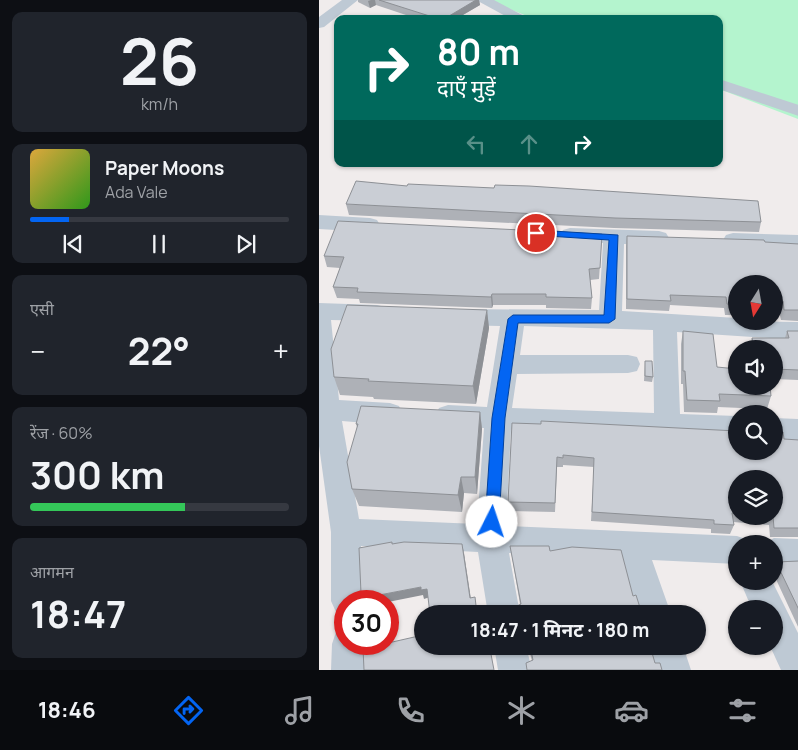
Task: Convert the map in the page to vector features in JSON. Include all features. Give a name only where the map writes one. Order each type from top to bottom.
[{"type":"street","points":[[319,24],[351,0]]},
{"type":"street","points":[[483,0],[515,15]]},
{"type":"street","points":[[723,85],[798,111]]},
{"type":"street","points":[[319,222],[388,226]]},
{"type":"street","points":[[555,234],[682,239]]},
{"type":"street","points":[[609,319],[614,237]]},
{"type":"street","points":[[711,240],[798,242]]},
{"type":"street","points":[[347,590],[346,532],[323,410],[319,311],[397,314]]},
{"type":"street","points":[[436,316],[513,319],[609,319],[798,331]]},
{"type":"street","points":[[503,605],[491,539],[498,418],[513,319]]},
{"type":"street","points":[[665,323],[667,424]]},
{"type":"street","points":[[507,365],[628,364]]},
{"type":"street","points":[[323,410],[728,427]]},
{"type":"street","points":[[783,429],[798,430]]},
{"type":"street","points":[[346,532],[728,550]]},
{"type":"street","points":[[632,546],[652,605]]},
{"type":"street","points":[[783,552],[798,553]]},
{"type":"street","points":[[783,639],[798,670]]},
{"type":"street","points":[[348,655],[348,670]]},
{"type":"street","points":[[512,655],[515,670]]},
{"type":"street","points":[[669,655],[674,670]]},
{"type":"green space","points":[[486,0],[798,0],[798,119],[723,91],[723,15],[525,15]]},
{"type":"building","points":[[379,0],[476,0],[451,15],[426,15]]},
{"type":"building","points":[[356,181],[407,186],[408,184],[494,188],[495,185],[529,186],[758,201],[761,222],[615,218],[346,204]]},
{"type":"building","points":[[338,221],[602,234],[600,268],[589,269],[592,298],[546,297],[546,294],[492,294],[491,297],[357,292],[358,288],[333,287],[344,257],[324,256]]},
{"type":"building","points":[[627,236],[764,240],[765,242],[799,244],[799,310],[784,310],[783,275],[728,275],[728,304],[726,297],[670,295],[671,301],[627,299]]},
{"type":"building","points":[[347,305],[487,310],[473,386],[368,381],[369,379],[334,377],[331,349]]},
{"type":"building","points":[[683,331],[713,334],[717,367],[728,368],[728,394],[719,394],[720,401],[687,400],[685,371],[683,371]]},
{"type":"building","points":[[787,331],[799,331],[799,370],[783,369],[783,340],[752,340],[752,338],[789,338]]},
{"type":"building","points":[[645,361],[652,361],[653,377],[645,376]]},
{"type":"building","points":[[361,406],[480,412],[475,477],[461,477],[458,495],[352,489],[347,462]]},
{"type":"building","points":[[541,421],[728,431],[728,460],[783,460],[783,432],[784,439],[799,440],[799,528],[774,528],[774,525],[783,525],[783,470],[728,470],[728,525],[714,524],[714,520],[592,512],[594,458],[563,455],[563,458],[557,457],[555,503],[508,502],[512,423],[541,424]]},
{"type":"building","points":[[392,542],[392,544],[404,542],[462,544],[470,598],[475,597],[476,605],[429,605],[427,589],[421,590],[421,587],[399,591],[361,590],[359,548]]},
{"type":"building","points":[[510,546],[549,546],[550,551],[572,547],[621,550],[633,596],[636,595],[639,605],[519,605],[521,604]]},
{"type":"building","points":[[799,561],[799,610],[783,577],[783,562]]},
{"type":"building","points":[[414,637],[414,655],[491,655],[494,670],[364,670],[363,655],[399,655],[399,640]]},
{"type":"building","points":[[532,655],[653,655],[655,663],[660,663],[662,670],[527,670],[526,663],[533,660]]},
{"type":"route","points":[[492,522],[498,418],[513,319],[609,319],[614,237],[536,233]]}]
